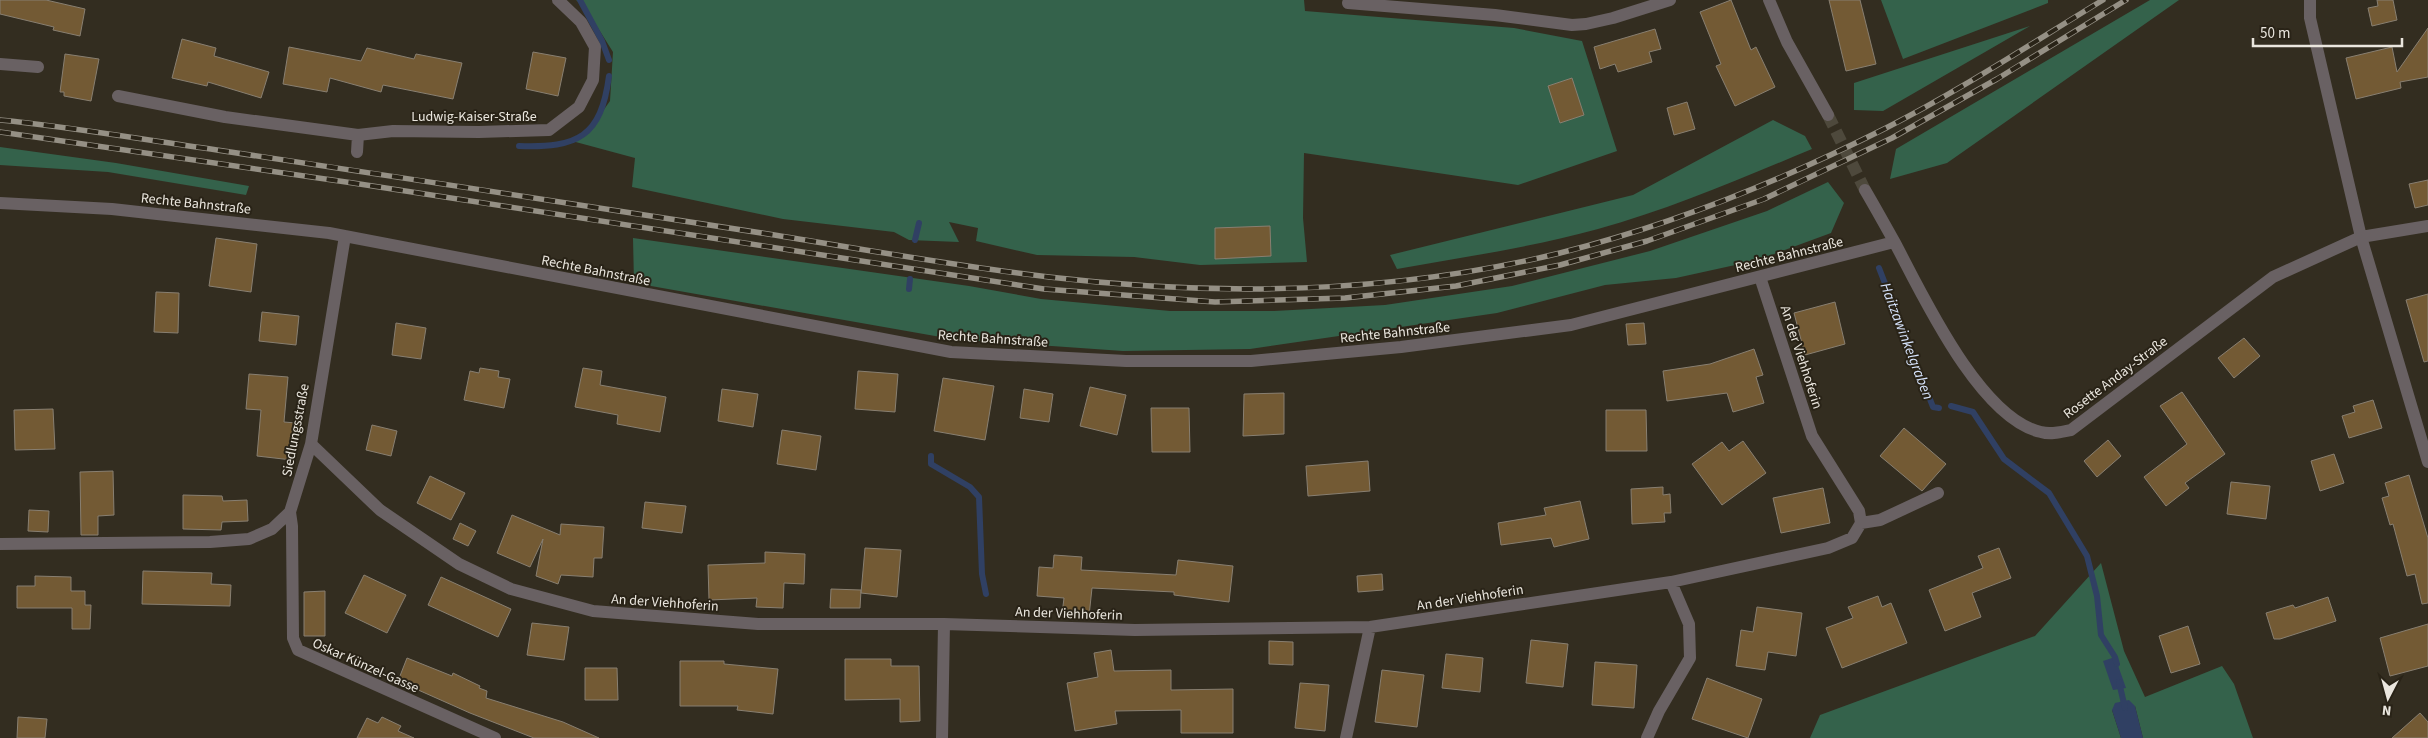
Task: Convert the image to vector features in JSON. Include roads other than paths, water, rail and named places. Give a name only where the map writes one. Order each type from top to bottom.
[{"type":"street","name":"Ludwig-Kaiser-Straße","points":[[118,96],[225,117],[358,135],[394,131],[479,132],[549,130],[579,107],[593,80],[594,47],[581,22],[558,0]]},
{"type":"street","points":[[1348,3],[1495,15],[1572,25],[1613,18],[1670,0]]},
{"type":"street","points":[[1769,0],[1787,42],[1828,115]]},
{"type":"street","points":[[2310,0],[2310,18],[2361,236],[2428,462]]},
{"type":"street","points":[[0,64],[38,67]]},
{"type":"street","points":[[357,152],[358,135]]},
{"type":"street","name":"Rosette Anday-Straße","points":[[1864,190],[1953,352],[1998,406],[2021,424],[2040,432],[2056,433],[2071,430],[2273,277],[2361,236],[2428,226]]},
{"type":"street","name":"Rechte Bahnstraße","points":[[0,203],[112,209],[345,236],[951,352],[1126,361],[1250,361],[1420,345],[1571,325],[1894,242]]},
{"type":"street","name":"Siedlungsstraße","points":[[0,544],[210,542],[249,538],[272,529],[290,512],[311,444],[345,236]]},
{"type":"street","name":"An der Viehhoferin","points":[[311,444],[380,510],[459,564],[511,589],[561,604],[593,611],[758,624],[944,624],[1135,630],[1370,627],[1671,582],[1828,548],[1852,538],[1861,524],[1860,511],[1812,436],[1760,277]]},
{"type":"street","points":[[1861,524],[1880,520],[1938,493]]},
{"type":"street","name":"Oskar Künzel-Gasse","points":[[290,512],[292,526],[293,638],[298,650],[495,738]]},
{"type":"street","points":[[1647,738],[1659,711],[1690,658],[1689,624],[1671,582]]},
{"type":"street","points":[[942,738],[944,624]]},
{"type":"street","points":[[1346,738],[1370,627]]},
{"type":"water","points":[[2115,657],[2126,688],[2113,690],[2103,661]]},
{"type":"water","points":[[2129,700],[2135,706],[2143,738],[2121,738],[2112,710],[2115,703]]},
{"type":"waterway","points":[[580,0],[602,41],[609,60]]},
{"type":"waterway","points":[[519,146],[557,144],[571,141],[583,135],[593,125],[600,113],[609,76]]},
{"type":"waterway","points":[[915,240],[919,223]]},
{"type":"waterway","name":"Haitzawinkelgraben","points":[[1879,268],[1933,407],[1939,408]]},
{"type":"waterway","points":[[909,289],[910,279]]},
{"type":"waterway","name":"Haitzawinkelgraben","points":[[1951,406],[1973,412],[2004,459],[2049,493],[2087,556],[2097,596],[2101,635],[2115,657],[2117,664]]},
{"type":"waterway","points":[[931,456],[931,464],[970,487],[979,497],[982,574],[986,594]]},
{"type":"waterway","name":"Haitzawinkelgraben","points":[[2119,682],[2125,708]]},
{"type":"tunnel","points":[[1828,115],[1865,190]]},
{"type":"railway","points":[[0,120],[81,130],[355,171],[1014,273],[1113,283],[1178,287],[1306,288],[1434,277],[1497,267],[1602,242],[1685,215],[1807,166],[1886,128],[1969,82],[2103,0]]},
{"type":"railway","points":[[0,132],[353,183],[1044,289],[1215,302],[1345,298],[1456,286],[1560,265],[1647,241],[1764,199],[1892,138],[1997,79],[2126,0]]}]
